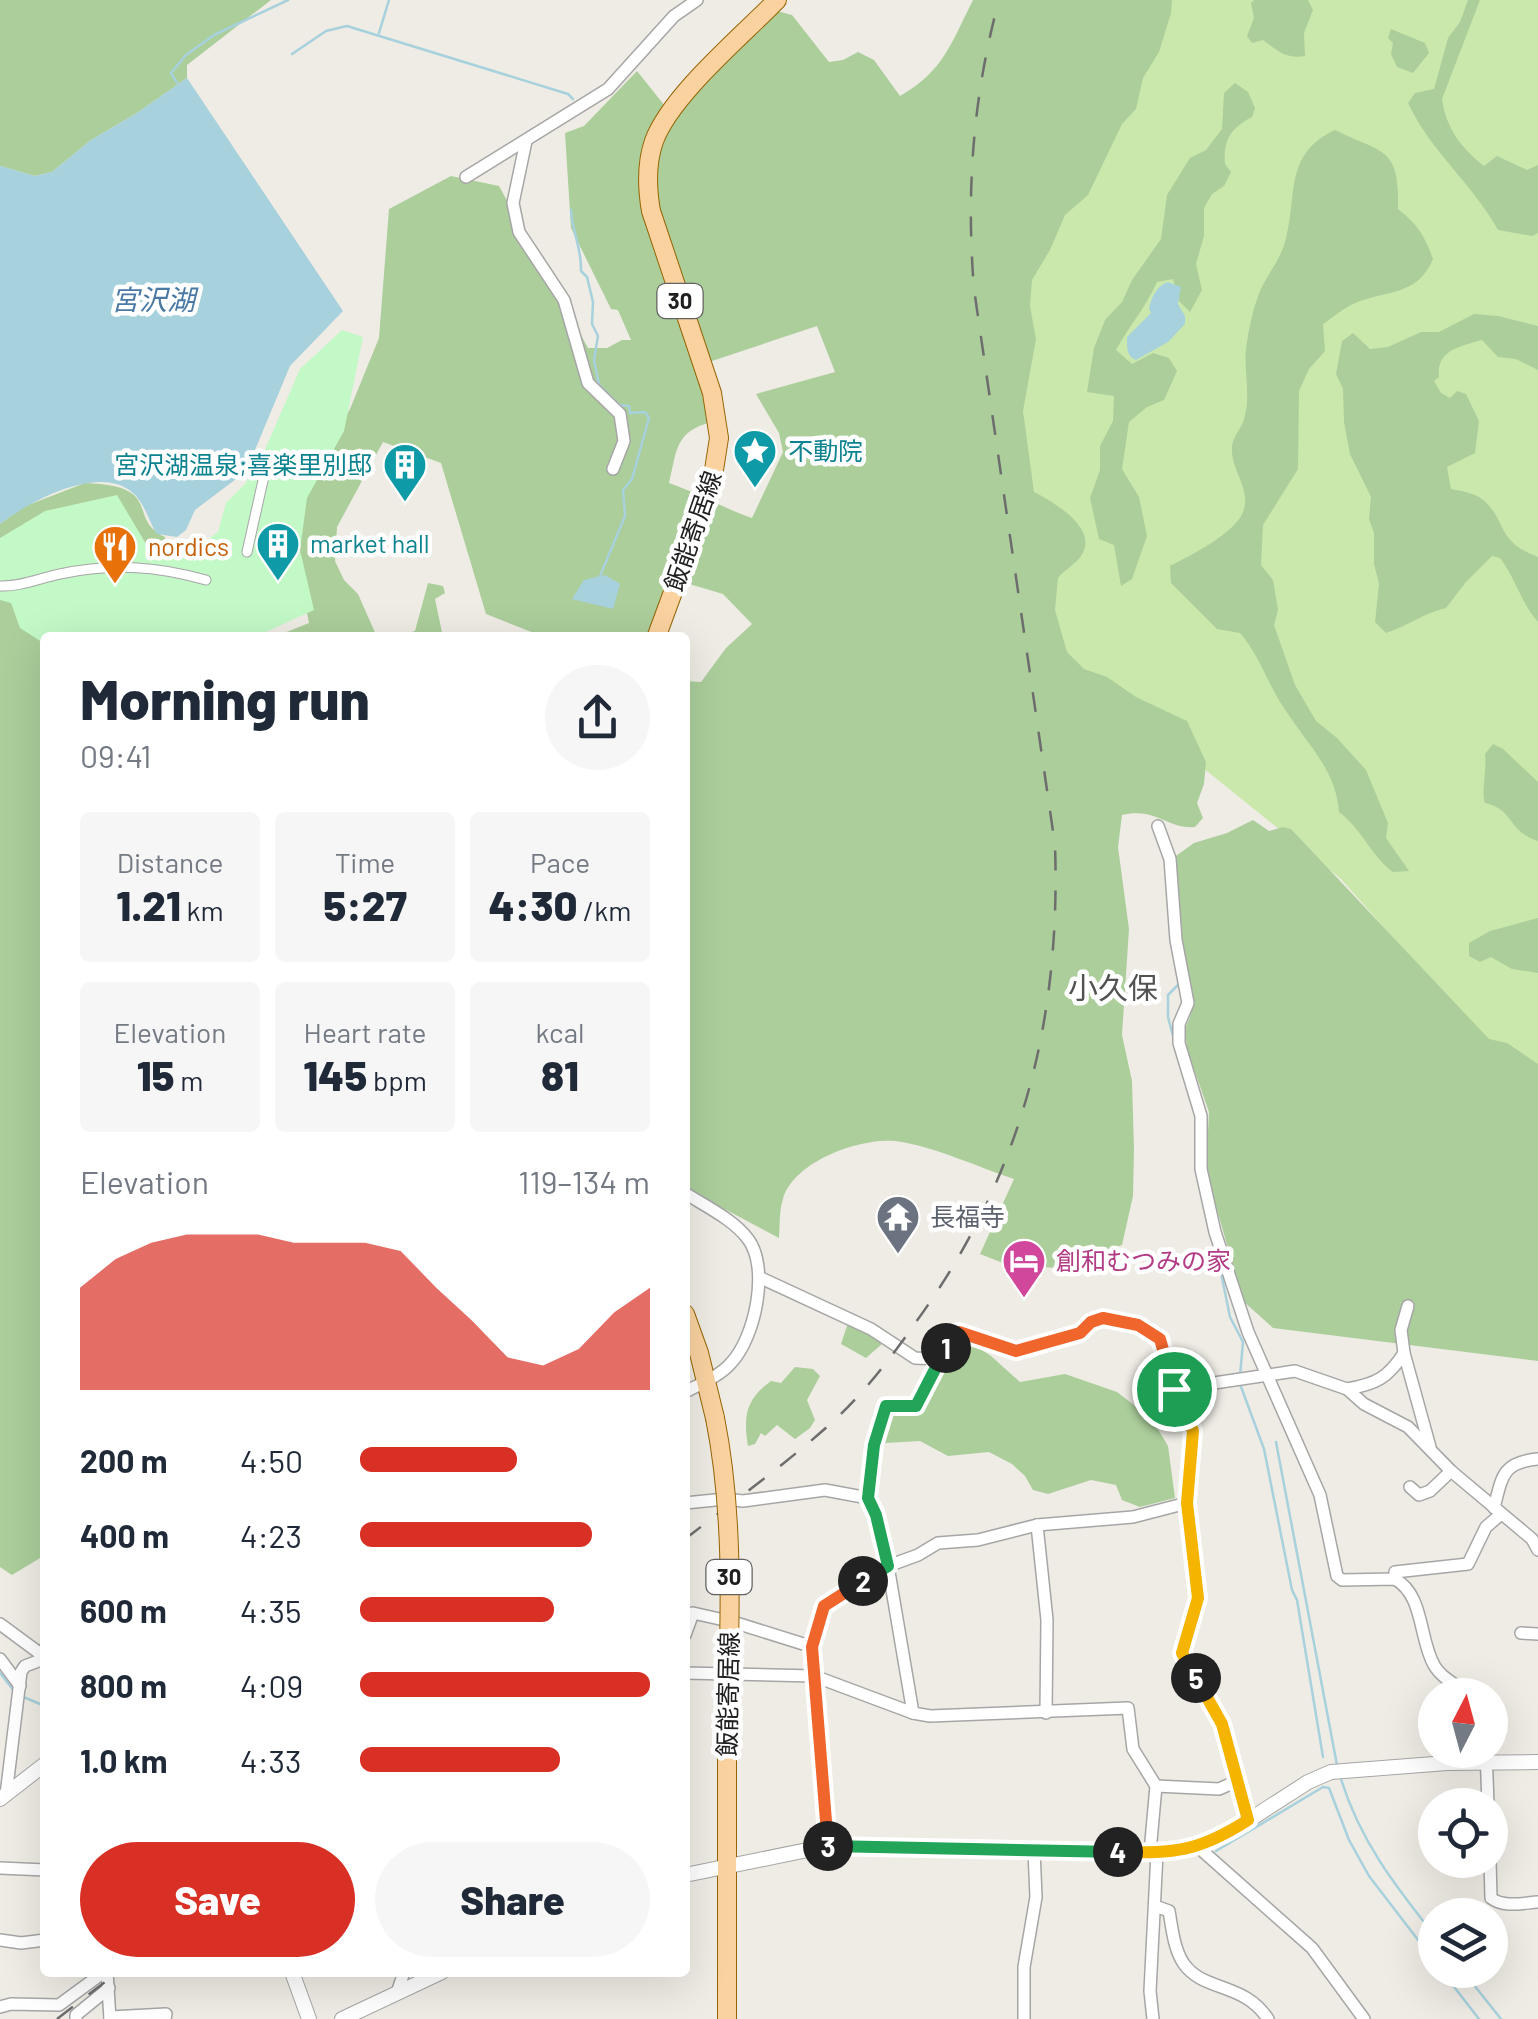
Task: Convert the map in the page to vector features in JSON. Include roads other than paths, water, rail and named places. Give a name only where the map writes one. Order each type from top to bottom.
[{"type":"main road","name":"飯能寄居線","points":[[658,632],[710,489],[719,438],[712,394],[652,211],[648,192],[650,157],[654,140],[673,109],[777,0]]},
{"type":"main road","name":"飯能寄居線","points":[[690,1330],[715,1418],[726,1486],[730,1552],[727,2019]]},
{"type":"street","points":[[466,177],[608,89],[674,16],[696,0]]},
{"type":"street","points":[[526,141],[513,203],[519,232],[564,300],[588,383],[620,414],[625,432],[613,469]]},
{"type":"street","points":[[620,451],[634,456]]},
{"type":"street","points":[[247,552],[264,476],[272,463]]},
{"type":"street","points":[[0,586],[15,587],[32,579],[84,569],[131,565],[168,569],[206,580]]},
{"type":"street","points":[[1158,826],[1168,845],[1176,940],[1188,1002],[1177,1032],[1201,1116],[1201,1169],[1215,1232],[1266,1375],[1320,1495],[1337,1576],[1350,1581],[1395,1580],[1410,1592],[1431,1661],[1448,1678]]},
{"type":"street","points":[[690,1197],[744,1235],[756,1254],[761,1278],[758,1297],[731,1364],[690,1389]]},
{"type":"street","points":[[761,1278],[871,1330],[915,1358],[940,1358]]},
{"type":"street","points":[[1408,1306],[1401,1330],[1404,1353],[1431,1449]]},
{"type":"street","points":[[912,1713],[888,1566],[868,1498],[874,1445],[886,1406],[916,1406],[940,1358],[959,1332],[1016,1351],[1080,1333],[1091,1322],[1103,1318],[1138,1325],[1160,1339],[1174,1389],[1193,1431],[1187,1503],[1198,1598],[1182,1653],[1222,1724],[1248,1820]]},
{"type":"street","points":[[1385,1321],[1401,1330]]},
{"type":"street","points":[[1347,1390],[1380,1382],[1391,1374],[1404,1353]]},
{"type":"street","points":[[1174,1389],[1296,1370],[1347,1390],[1364,1404],[1408,1427],[1450,1471],[1532,1539],[1538,1550]]},
{"type":"street","points":[[1395,1580],[1395,1572],[1468,1564],[1497,1511],[1501,1478],[1506,1470],[1518,1461],[1538,1459]]},
{"type":"street","points":[[1410,1487],[1419,1495],[1430,1491],[1450,1471]]},
{"type":"street","points":[[690,1502],[743,1501],[825,1490],[868,1498]]},
{"type":"street","points":[[827,1846],[812,1647],[824,1606],[888,1566],[938,1543],[978,1540],[1037,1525],[1133,1517],[1187,1503]]},
{"type":"street","points":[[1037,1525],[1046,1620],[1046,1713]]},
{"type":"street","points":[[690,1622],[693,1614],[733,1622],[812,1647]]},
{"type":"street","points":[[0,1624],[40,1654]]},
{"type":"street","points":[[1521,1633],[1538,1634]]},
{"type":"street","points":[[3,1797],[24,1666],[40,1658]]},
{"type":"street","points":[[0,1659],[20,1686]]},
{"type":"street","points":[[690,1673],[814,1676],[912,1713],[930,1716],[1128,1708],[1133,1749],[1156,1786],[1150,1991],[1153,2019]]},
{"type":"street","points":[[0,1711],[17,1716]]},
{"type":"street","points":[[1508,1759],[1538,1762]]},
{"type":"street","points":[[690,1875],[827,1846],[1154,1852],[1198,1848],[1322,1775],[1418,1763]]},
{"type":"street","points":[[3,1797],[40,1768]]},
{"type":"street","points":[[1156,1786],[1219,1788],[1237,1781]]},
{"type":"street","points":[[1198,1848],[1312,1948],[1364,2019]]},
{"type":"street","points":[[1024,2019],[1024,1967],[1036,1898],[1034,1851]]},
{"type":"street","points":[[0,1868],[40,1871]]},
{"type":"street","points":[[1490,1878],[1491,1898],[1496,1902],[1538,1902]]},
{"type":"street","points":[[1155,1906],[1168,1912],[1178,1953],[1191,1972],[1248,1997],[1268,2019]]},
{"type":"street","points":[[0,1940],[40,1941]]},
{"type":"street","points":[[0,2007],[59,2005],[99,1977]]},
{"type":"street","points":[[107,1977],[110,2018],[166,2014],[165,2019]]},
{"type":"street","points":[[294,1977],[309,2019]]},
{"type":"street","points":[[398,1993],[403,1977]]},
{"type":"street","points":[[342,2019],[432,1977]]},
{"type":"street","points":[[76,2019],[76,2014],[109,1988]]},
{"type":"water","name":"宮沢湖","points":[[187,78],[343,311],[290,366],[255,450],[236,479],[195,510],[186,530],[177,537],[157,534],[133,493],[102,482],[65,489],[0,524],[0,166],[35,176],[52,172],[91,140]]},
{"type":"water","points":[[1168,282],[1181,287],[1178,304],[1185,324],[1168,342],[1136,360],[1129,353],[1127,337],[1151,313],[1155,292]]},
{"type":"water","points":[[605,575],[620,584],[613,609],[572,599],[584,580]]},
{"type":"waterway","points":[[177,83],[171,73],[186,55],[214,35],[288,0]]},
{"type":"waterway","points":[[379,33],[389,0]]},
{"type":"waterway","points":[[292,54],[326,31],[347,26],[568,94],[573,99]]},
{"type":"waterway","points":[[571,210],[581,271],[587,277],[593,302],[592,324],[598,336],[594,360],[599,385],[619,405],[629,406],[630,413],[645,412],[649,418],[632,479],[623,490],[625,516],[600,576]]},
{"type":"waterway","points":[[1173,1036],[1168,995],[1178,985]]},
{"type":"waterway","points":[[1219,1263],[1230,1317],[1243,1342],[1240,1376]]},
{"type":"waterway","points":[[1240,1384],[1264,1449],[1297,1600],[1323,1757]]},
{"type":"waterway","points":[[1276,1442],[1337,1765]]},
{"type":"waterway","points":[[0,1673],[14,1691]]},
{"type":"waterway","points":[[21,1696],[40,1704]]},
{"type":"waterway","points":[[1341,1779],[1369,1843],[1418,1914]]},
{"type":"waterway","points":[[1216,1851],[1323,1787],[1329,1788],[1349,1840],[1369,1876],[1418,1940]]},
{"type":"waterway","points":[[1455,1988],[1479,2019]]},
{"type":"waterway","points":[[1476,1988],[1501,2019]]},
{"type":"railway","points":[[690,1535],[828,1426],[864,1390],[906,1336],[983,1211],[1008,1154],[1041,1036],[1051,974],[1055,845],[974,289],[972,252],[974,143],[983,72],[999,0]]},
{"type":"railway","points":[[57,2019],[112,1977]]},
{"type":"place","name":"不動院","points":[[755,489]]},
{"type":"place","name":"宮沢湖温泉;喜楽里別邸","points":[[405,503]]},
{"type":"place","name":"market hall","points":[[278,582]]},
{"type":"place","name":"nordics","points":[[115,585]]},
{"type":"place","name":"長福寺","points":[[898,1255]]},
{"type":"place","name":"創和むつみの家","points":[[1024,1299]]},
{"type":"district","name":"小久保","points":[[1113,989]]}]
